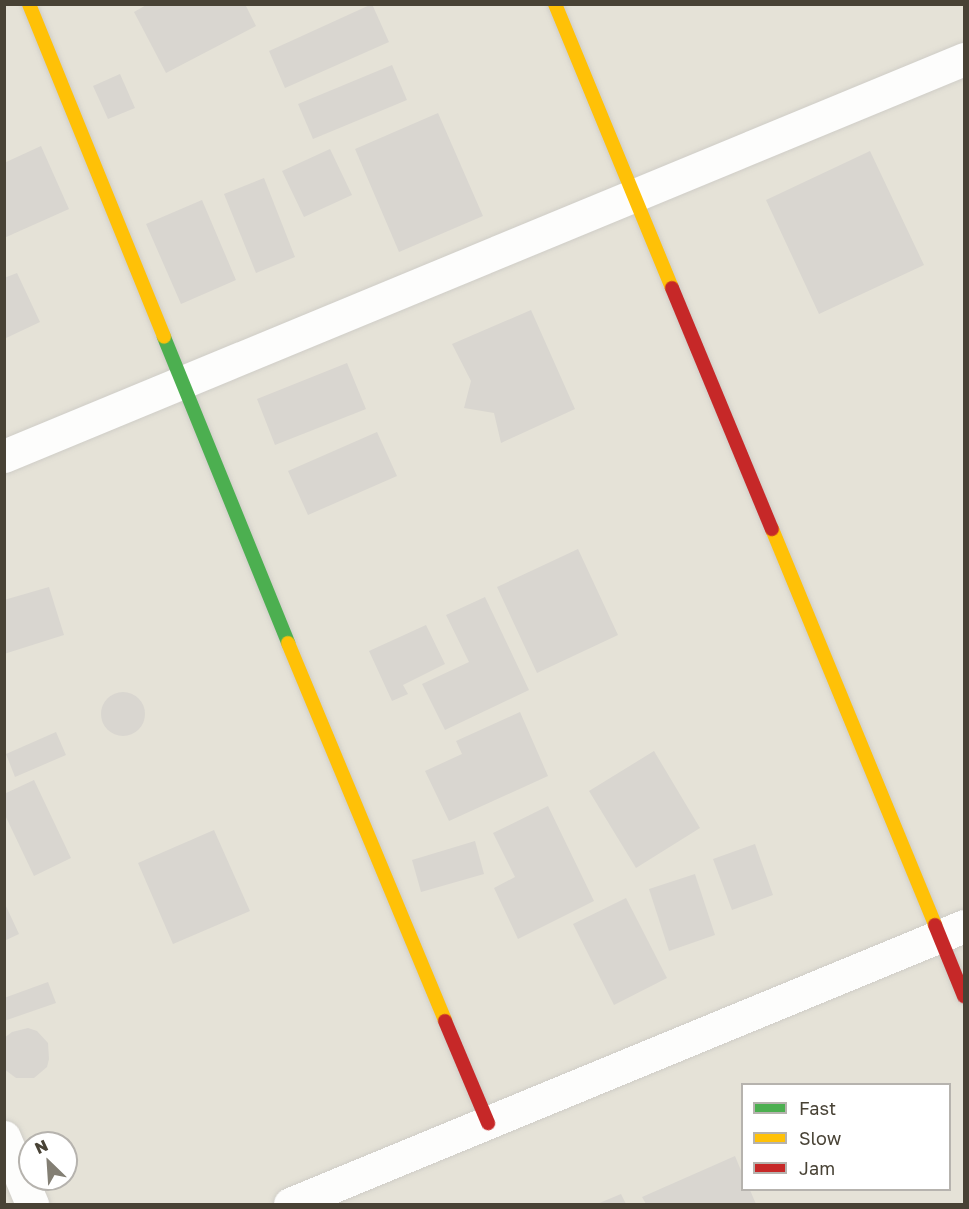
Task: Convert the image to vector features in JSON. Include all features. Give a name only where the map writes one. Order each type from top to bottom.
[{"type":"street","points":[[29,4],[338,765],[488,1123]]},
{"type":"street","points":[[555,4],[634,196],[952,931],[964,996]]},
{"type":"street","points":[[4,456],[964,59]]},
{"type":"street","points":[[290,1204],[952,931]]},
{"type":"street","points":[[4,1137],[32,1204]]},
{"type":"shaded area","points":[[5,5],[964,5],[964,1204],[5,1204]]},
{"type":"building","points":[[148,4],[245,4],[256,26],[166,73],[134,12]]},
{"type":"building","points":[[372,4],[389,42],[285,88],[269,51]]},
{"type":"building","points":[[392,65],[407,100],[313,139],[298,104]]},
{"type":"building","points":[[120,74],[135,108],[108,119],[93,86]]},
{"type":"building","points":[[438,113],[483,216],[399,252],[355,149]]},
{"type":"building","points":[[41,146],[69,209],[4,238],[4,163]]},
{"type":"building","points":[[330,149],[352,195],[304,217],[282,171]]},
{"type":"building","points":[[870,151],[924,265],[819,314],[766,200]]},
{"type":"building","points":[[264,178],[295,257],[256,273],[224,194]]},
{"type":"building","points":[[202,200],[236,280],[181,304],[146,224]]},
{"type":"building","points":[[17,273],[40,322],[4,339],[4,278]]},
{"type":"building","points":[[531,310],[575,409],[501,443],[494,413],[464,408],[471,381],[452,344]]},
{"type":"building","points":[[347,363],[366,409],[275,445],[257,399]]},
{"type":"building","points":[[377,432],[397,476],[308,515],[288,471]]},
{"type":"building","points":[[578,549],[618,635],[537,673],[497,587]]},
{"type":"building","points":[[49,587],[64,635],[4,654],[4,600]]},
{"type":"building","points":[[485,597],[529,690],[445,730],[422,684],[469,662],[446,615]]},
{"type":"building","points":[[426,625],[445,664],[403,685],[408,694],[392,701],[369,651]]},
{"type":"building","points":[[123,692],[132,693],[139,698],[144,705],[144,723],[139,730],[132,735],[123,736],[114,735],[107,730],[102,723],[101,714],[102,705],[107,698],[114,693]]},
{"type":"building","points":[[520,712],[548,776],[449,821],[425,771],[462,754],[456,741]]},
{"type":"building","points":[[56,732],[66,755],[15,777],[6,754]]},
{"type":"building","points":[[654,751],[700,828],[636,868],[589,791]]},
{"type":"building","points":[[34,780],[71,858],[34,876],[4,813],[4,794]]},
{"type":"building","points":[[548,806],[594,901],[518,939],[494,888],[515,877],[493,833]]},
{"type":"building","points":[[214,830],[250,911],[173,944],[138,863]]},
{"type":"building","points":[[475,841],[484,874],[421,892],[412,860]]},
{"type":"building","points":[[755,844],[773,895],[732,910],[713,859]]},
{"type":"building","points":[[695,874],[715,935],[669,951],[649,889]]},
{"type":"building","points":[[626,898],[667,978],[614,1005],[573,924]]},
{"type":"building","points":[[4,902],[19,934],[4,941]]},
{"type":"building","points":[[48,982],[56,1003],[4,1021],[4,998]]},
{"type":"building","points":[[28,1028],[37,1031],[48,1043],[49,1059],[47,1067],[34,1078],[16,1078],[4,1069],[4,1038],[12,1032]]},
{"type":"building","points":[[735,1156],[741,1171],[741,1191],[750,1191],[756,1204],[646,1204],[642,1197]]},
{"type":"building","points":[[621,1194],[626,1204],[597,1204]]},
{"type":"traffic: fast","points":[[164,337],[288,643]]},
{"type":"traffic: slow","points":[[29,4],[164,337]]},
{"type":"traffic: slow","points":[[555,4],[672,288]]},
{"type":"traffic: slow","points":[[772,529],[935,925]]},
{"type":"traffic: slow","points":[[288,643],[445,1021]]},
{"type":"traffic: jam","points":[[672,288],[772,529]]},
{"type":"traffic: jam","points":[[935,925],[964,996]]},
{"type":"traffic: jam","points":[[445,1021],[488,1123]]}]
